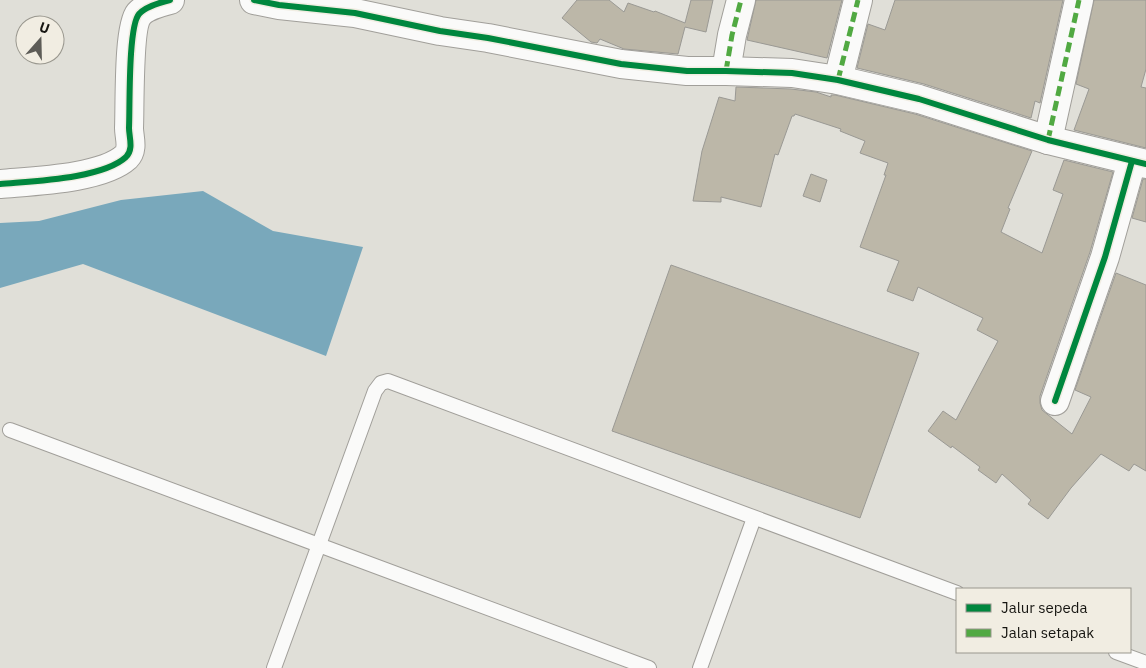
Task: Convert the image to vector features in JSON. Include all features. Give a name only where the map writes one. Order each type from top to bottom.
[{"type":"street","points":[[0,184],[66,178],[99,170],[125,158],[131,146],[129,130],[134,28],[139,14],[158,3],[170,0]]},
{"type":"street","points":[[254,0],[326,5],[354,13],[440,31],[488,38],[621,64],[687,71],[726,71],[763,74],[792,73],[838,80],[919,99],[1048,140],[1139,163],[1055,400]]},
{"type":"street","points":[[726,71],[732,35],[741,0]]},
{"type":"street","points":[[838,80],[858,0]]},
{"type":"street","points":[[1048,140],[1079,0]]},
{"type":"lane","points":[[274,668],[375,391],[381,382],[388,381],[956,593]]},
{"type":"lane","points":[[10,430],[649,668]]},
{"type":"lane","points":[[700,668],[754,518]]},
{"type":"lane","points":[[1119,653],[1146,663]]},
{"type":"water","points":[[203,191],[273,231],[363,247],[326,356],[83,264],[0,288],[0,223],[39,221],[121,200]]},
{"type":"building","points":[[577,0],[609,0],[624,12],[628,3],[685,23],[691,0],[713,0],[706,32],[685,27],[678,54],[624,49],[600,39],[597,43],[591,42],[562,18]]},
{"type":"building","points":[[756,0],[842,0],[827,58],[747,40]]},
{"type":"building","points":[[895,0],[1063,0],[1040,103],[1035,101],[1031,118],[924,84],[857,68],[868,24],[885,30]]},
{"type":"building","points":[[1094,0],[1146,0],[1146,69],[1141,87],[1146,88],[1146,148],[1074,130],[1089,89],[1076,84]]},
{"type":"building","points":[[736,87],[791,89],[816,92],[831,97],[831,95],[835,95],[915,114],[1032,151],[1008,208],[1010,209],[1001,232],[1042,253],[1063,194],[1053,190],[1064,160],[1113,172],[1090,252],[1040,396],[1040,403],[1042,410],[1072,434],[1091,397],[1075,390],[1116,273],[1146,285],[1146,471],[1134,464],[1129,471],[1101,454],[1071,488],[1048,519],[1028,504],[1031,500],[1002,474],[996,483],[978,470],[980,467],[928,431],[943,411],[956,420],[998,341],[977,330],[983,318],[918,287],[913,301],[887,291],[899,261],[860,247],[886,175],[884,175],[888,163],[860,153],[865,141],[840,131],[841,129],[795,114],[792,116],[778,155],[775,154],[761,207],[721,197],[721,202],[693,201],[702,151],[719,97],[735,101]]},
{"type":"building","points":[[811,174],[827,180],[820,202],[803,196]]},
{"type":"building","points":[[1143,179],[1146,179],[1146,222],[1132,218]]},
{"type":"building","points":[[671,265],[919,353],[860,518],[612,431]]},
{"type":"marked path","points":[[726,71],[732,35],[741,0]]},
{"type":"marked path","points":[[838,80],[858,0]]},
{"type":"marked path","points":[[1048,140],[1079,0]]},
{"type":"cycle path","points":[[0,184],[66,178],[101,170],[126,157],[130,150],[130,68],[135,22],[139,14],[145,9],[170,0]]},
{"type":"cycle path","points":[[254,0],[279,5],[355,13],[440,31],[488,38],[621,64],[687,71],[792,73],[838,80],[919,99],[1048,140],[1146,164]]},
{"type":"cycle path","points":[[1055,401],[1105,257],[1132,161]]}]
